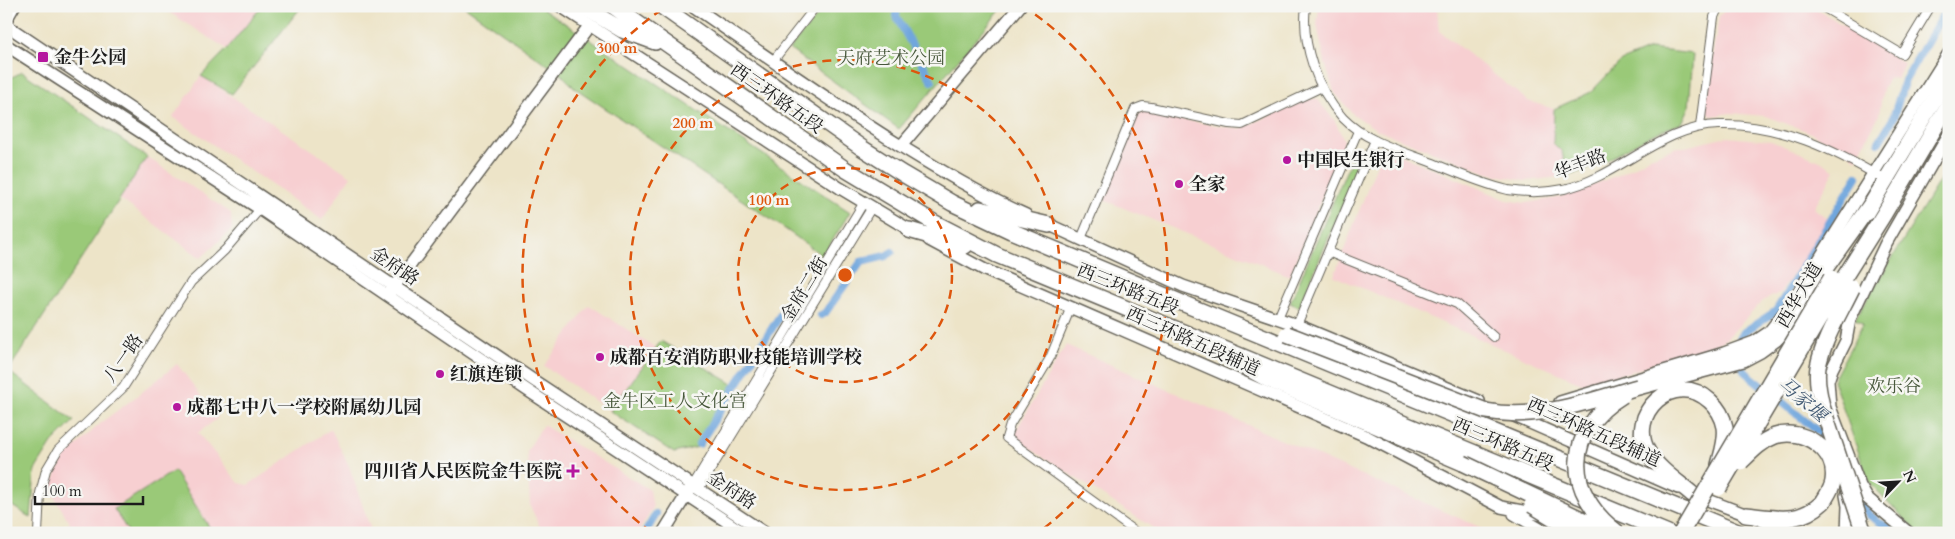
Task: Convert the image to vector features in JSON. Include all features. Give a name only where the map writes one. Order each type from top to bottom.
[{"type":"highway","points":[[582,6],[622,30],[674,49]]},
{"type":"highway","name":"西三环路五段","points":[[613,6],[845,169],[933,222],[997,255],[1668,533]]},
{"type":"highway","name":"西三环路五段","points":[[661,6],[862,148],[952,203],[1011,231],[1194,308],[1740,533]]},
{"type":"highway","name":"西华大道","points":[[1681,533],[1722,472],[1836,281],[1872,204],[1878,177],[1931,104],[1949,75]]},
{"type":"highway","points":[[1194,308],[1292,330],[1486,411],[1506,415],[1550,411],[1743,359],[1775,339],[1836,281],[1884,214],[1949,104]]},
{"type":"highway","points":[[952,203],[1049,225]]},
{"type":"highway","points":[[909,230],[997,255]]},
{"type":"highway","points":[[1836,281],[1829,338],[1818,369],[1818,388],[1822,406],[1864,533]]},
{"type":"highway","points":[[1181,330],[1266,379],[1462,463],[1611,533]]},
{"type":"highway","points":[[1618,533],[1598,513],[1584,491],[1578,472],[1579,447],[1586,429],[1597,415],[1610,403],[1638,387]]},
{"type":"highway","points":[[1692,494],[1658,464],[1647,451],[1643,437],[1643,424],[1648,411],[1657,400],[1668,392],[1680,389],[1691,390],[1703,395],[1721,415],[1725,428],[1722,472]]},
{"type":"highway","points":[[1722,472],[1773,436],[1786,434],[1800,434],[1812,440],[1821,448],[1828,459],[1833,480],[1830,492],[1823,502],[1812,511],[1787,519],[1746,515]]},
{"type":"highway","points":[[1462,463],[1578,533]]},
{"type":"highway","points":[[1843,471],[1850,506],[1849,533]]},
{"type":"highway","name":"西华大道","points":[[1693,533],[1722,472]]},
{"type":"street","points":[[6,20],[14,6]]},
{"type":"street","name":"西三环路五段辅道","points":[[560,6],[909,230],[986,270],[1366,436],[1501,507],[1538,515],[1589,520],[1629,533]]},
{"type":"street","name":"西三环路五段辅道","points":[[693,6],[860,121],[933,166],[1000,203],[1183,286],[1278,318],[1292,330],[1495,407],[1692,494],[1794,533]]},
{"type":"street","points":[[773,61],[816,6]]},
{"type":"street","points":[[901,146],[1020,6]]},
{"type":"street","name":"华丰路","points":[[1306,6],[1307,43],[1322,87],[1328,99],[1343,118],[1358,131],[1375,140],[1472,178],[1507,189],[1535,193],[1565,189],[1593,179],[1679,133],[1700,126],[1720,124],[1781,132],[1818,144],[1878,177]]},
{"type":"street","points":[[1700,126],[1714,17],[1719,6]]},
{"type":"street","points":[[1821,6],[1902,54],[1931,6]]},
{"type":"street","name":"金府路","points":[[6,25],[391,291],[693,492],[765,533]]},
{"type":"street","points":[[391,291],[589,26]]},
{"type":"street","name":"金府路","points":[[6,45],[391,291]]},
{"type":"street","points":[[1495,407],[1521,408],[1549,405],[1724,353],[1754,342],[1769,332],[1791,304],[1878,177],[1949,53]]},
{"type":"street","points":[[1931,104],[1949,60]]},
{"type":"street","points":[[1081,239],[1135,109],[1143,106],[1151,107],[1229,124],[1242,124],[1322,87]]},
{"type":"street","points":[[1928,140],[1949,117]]},
{"type":"street","points":[[1278,318],[1358,131]]},
{"type":"street","points":[[1908,533],[1867,498],[1860,486],[1846,444],[1830,406],[1828,381],[1846,341],[1850,319],[1871,278],[1884,245],[1949,134]]},
{"type":"street","points":[[1292,330],[1328,252],[1375,140]]},
{"type":"street","name":"金府二街","points":[[693,492],[868,204]]},
{"type":"street","name":"八一路","points":[[38,533],[40,493],[46,470],[58,450],[123,388],[191,282],[225,250],[260,209]]},
{"type":"street","points":[[1328,252],[1457,304],[1494,337]]},
{"type":"street","points":[[1071,307],[1050,358],[1010,425],[1006,438],[1137,533]]},
{"type":"street","points":[[663,533],[693,492]]},
{"type":"street","points":[[672,533],[693,492]]},
{"type":"street","name":"金府路","points":[[693,492],[744,533]]},
{"type":"street","points":[[1501,507],[1547,533]]},
{"type":"shaded area","points":[[159,6],[262,6],[227,49]]},
{"type":"shaded area","points":[[1319,6],[1437,6],[1439,31],[1528,101],[1554,109],[1553,143],[1562,152],[1567,176],[1526,181],[1487,173],[1377,130],[1353,114],[1334,92],[1325,63],[1317,25]]},
{"type":"shaded area","points":[[1729,6],[1812,6],[1904,63],[1897,79],[1890,77],[1883,89],[1879,115],[1856,160],[1848,152],[1833,144],[1804,130],[1765,116],[1730,113],[1712,116],[1704,108],[1719,16]]},
{"type":"shaded area","points":[[201,76],[351,176],[322,220],[173,117]]},
{"type":"shaded area","points":[[1309,99],[1317,99],[1335,121],[1344,140],[1290,276],[1104,200],[1139,113],[1145,111],[1153,115],[1239,129]]},
{"type":"shaded area","points":[[1727,137],[1771,141],[1820,161],[1835,170],[1814,208],[1829,220],[1781,292],[1763,301],[1726,339],[1711,347],[1586,385],[1334,276],[1379,159],[1398,154],[1507,200],[1526,203],[1557,198],[1621,174],[1650,157],[1677,147],[1685,147]]},
{"type":"shaded area","points":[[147,157],[231,213],[232,229],[201,258],[120,199]]},
{"type":"shaded area","name":"成都百安消防职业技能培训学校","points":[[589,305],[656,348],[610,411],[544,366]]},
{"type":"shaded area","points":[[1066,345],[1493,533],[1161,533],[1012,437]]},
{"type":"shaded area","points":[[177,364],[218,418],[198,433],[239,483],[248,485],[331,429],[349,466],[372,533],[65,533],[62,528],[70,523],[50,490],[62,459],[103,421]]},
{"type":"shaded area","name":"四川省人民医院金牛医院","points":[[543,425],[650,490],[653,508],[638,533],[534,533],[540,527],[530,506],[527,451]]},
{"type":"green space","points":[[262,6],[302,6],[232,94],[201,76],[227,49]]},
{"type":"green space","points":[[464,6],[539,6],[850,212],[823,256],[575,88],[562,75]]},
{"type":"green space","name":"天府艺术公园","points":[[826,6],[1004,6],[899,129],[789,49]]},
{"type":"green space","points":[[1650,49],[1693,54],[1689,108],[1682,123],[1651,135],[1596,165],[1567,176],[1562,152],[1553,143],[1554,109],[1591,92],[1621,61]]},
{"type":"green space","name":"金牛公园","points":[[22,72],[147,157],[8,371],[74,421],[52,443],[35,470],[31,518],[6,502],[6,80]]},
{"type":"green space","points":[[1354,153],[1363,157],[1299,307],[1290,303]]},
{"type":"green space","name":"欢乐谷","points":[[1949,165],[1949,533],[1918,533],[1869,482],[1833,380],[1863,324],[1855,319]]},
{"type":"green space","name":"金牛区工人文化宫","points":[[661,341],[733,384],[702,446],[674,453],[610,411]]},
{"type":"green space","points":[[174,471],[213,533],[129,533],[114,509]]},
{"type":"waterway","points":[[897,6],[896,16],[932,81]]},
{"type":"waterway","name":"马家堰","points":[[1879,142],[1893,119],[1904,82],[1948,6]]},
{"type":"waterway","name":"马家堰","points":[[1740,339],[1744,332],[1776,311],[1857,177]]},
{"type":"waterway","points":[[821,315],[825,313],[861,262],[886,256],[892,252]]},
{"type":"waterway","points":[[699,444],[783,311],[786,307],[792,308]]},
{"type":"waterway","name":"马家堰","points":[[1741,364],[1745,372],[1820,433],[1830,449]]},
{"type":"waterway","name":"马家堰","points":[[1857,494],[1869,515],[1896,533]]},
{"type":"waterway","points":[[645,533],[656,514]]},
{"type":"place","name":"金牛公园","points":[[43,57]]},
{"type":"place","name":"中国民生银行","points":[[1287,160]]},
{"type":"place","name":"全家","points":[[1179,184]]},
{"type":"place","name":"成都百安消防职业技能培训学校","points":[[600,357]]},
{"type":"place","name":"红旗连锁","points":[[440,374]]},
{"type":"place","name":"成都七中八一学校附属幼儿园","points":[[177,407]]},
{"type":"place","name":"四川省人民医院金牛医院","points":[[573,471]]}]
